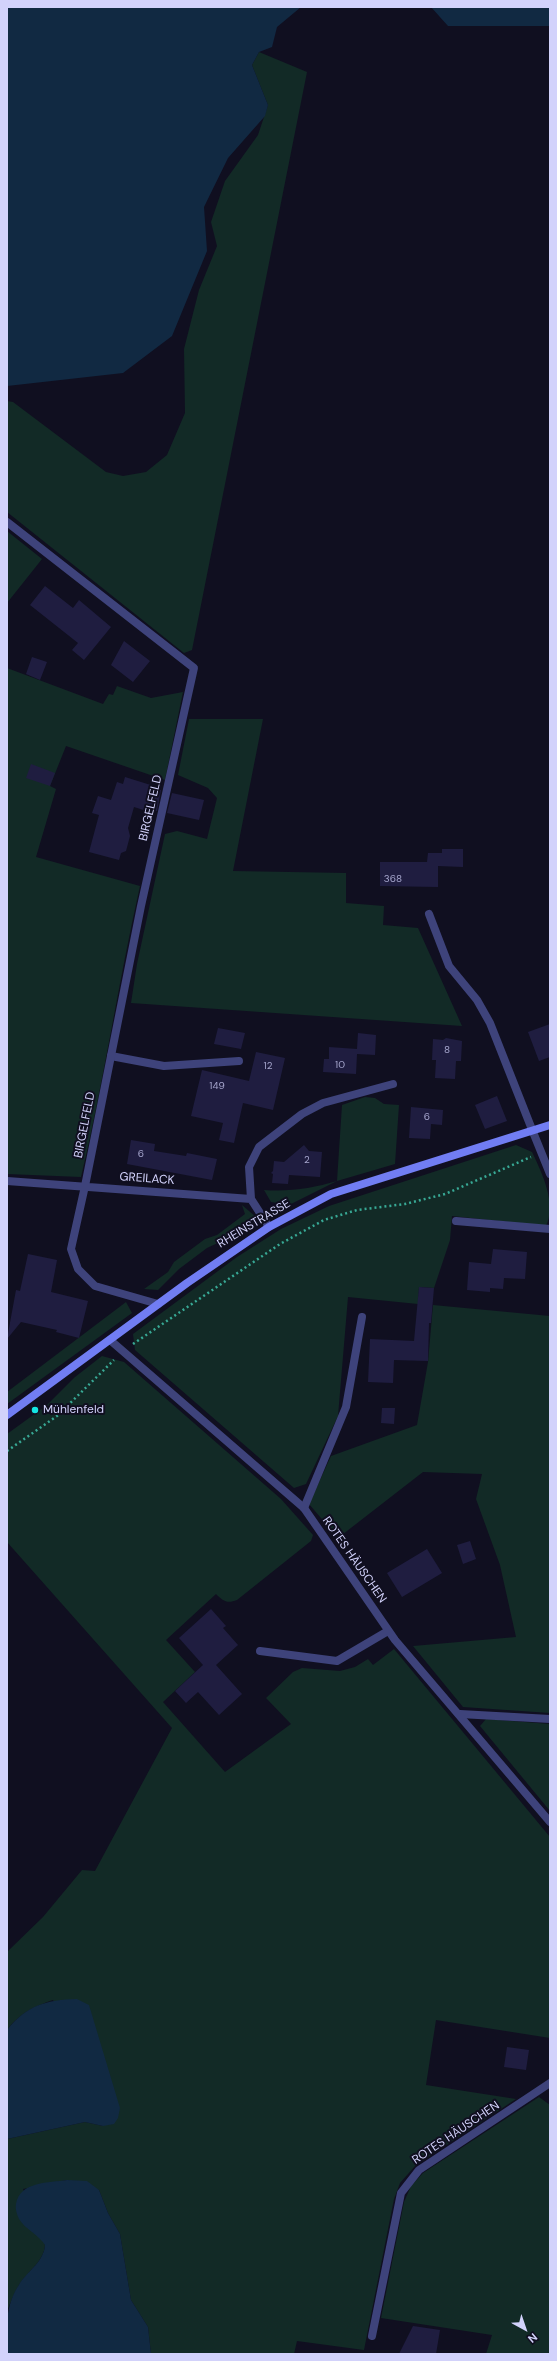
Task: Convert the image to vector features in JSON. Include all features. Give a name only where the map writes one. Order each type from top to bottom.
[{"type":"main road","name":"RHEINSTRASSE","points":[[7,1415],[227,1254],[269,1227],[331,1194],[532,1132],[550,1125]]},
{"type":"street","name":"BIRGELFELD","points":[[7,522],[194,668],[141,906],[71,1249],[78,1269],[95,1286],[158,1304]]},
{"type":"street","points":[[429,914],[449,966],[477,1000],[490,1023],[532,1132],[550,1174]]},
{"type":"street","points":[[111,1056],[164,1066],[239,1061]]},
{"type":"street","points":[[269,1227],[251,1199],[249,1167],[258,1147],[302,1114],[324,1103],[393,1084]]},
{"type":"street","name":"GREILACK","points":[[7,1181],[251,1199]]},
{"type":"street","points":[[456,1221],[550,1229]]},
{"type":"street","points":[[304,1508],[346,1407],[362,1317]]},
{"type":"street","name":"ROTES HÄUSCHEN","points":[[110,1340],[304,1508],[388,1631],[460,1714],[550,1822]]},
{"type":"street","points":[[260,1651],[337,1661],[388,1631]]},
{"type":"street","points":[[460,1714],[550,1719]]},
{"type":"street","name":"ROTES HÄUSCHEN","points":[[372,2336],[401,2193],[419,2170],[535,2095],[550,2083]]},
{"type":"path","points":[[7,1451],[57,1416],[123,1351],[280,1244],[324,1220],[357,1210],[405,1204],[445,1194],[542,1153]]},
{"type":"green space","points":[[259,52],[307,72],[192,650],[184,653],[7,512],[7,401],[13,402],[106,472],[123,476],[146,472],[167,455],[185,413],[184,349],[199,290],[217,246],[211,222],[225,181],[258,135],[268,105],[252,65]]},
{"type":"green space","points":[[7,531],[42,559],[7,603]]},
{"type":"green space","points":[[7,668],[103,704],[109,694],[113,695],[117,686],[151,698],[183,692],[165,780],[66,746],[50,786],[56,789],[36,857],[140,886],[97,1105],[81,1177],[7,1174]]},
{"type":"green space","points":[[189,719],[263,719],[233,871],[346,873],[346,903],[384,906],[383,925],[418,928],[462,1026],[131,1003],[137,964],[165,834],[177,831],[207,839],[217,798],[208,788],[178,775]]},
{"type":"green space","points":[[365,1097],[375,1098],[384,1104],[399,1105],[395,1164],[337,1181],[342,1105]]},
{"type":"green space","points":[[516,1145],[532,1152],[544,1179],[550,1208],[546,1226],[452,1216],[450,1240],[434,1288],[419,1287],[418,1304],[348,1297],[338,1416],[306,1484],[294,1488],[135,1350],[133,1334],[237,1257],[281,1229],[329,1206]]},
{"type":"green space","points":[[337,1181],[289,1205],[271,1202],[264,1190],[301,1189]]},
{"type":"green space","points":[[242,1205],[256,1217],[250,1228],[207,1248],[179,1269],[158,1290],[144,1289],[168,1272],[174,1262],[205,1239],[217,1235],[245,1214]]},
{"type":"green space","points":[[126,1302],[132,1313],[7,1404],[7,1392]]},
{"type":"green space","points":[[433,1305],[550,1316],[550,1713],[463,1707],[413,1646],[516,1637],[500,1565],[476,1499],[482,1474],[423,1472],[338,1538],[309,1504],[331,1456],[417,1425],[428,1362]]},
{"type":"green space","points":[[102,1356],[124,1362],[281,1499],[313,1535],[311,1541],[237,1600],[230,1602],[225,1601],[216,1594],[166,1640],[195,1672],[163,1702],[225,1772],[291,1724],[266,1698],[293,1672],[302,1668],[340,1671],[355,1667],[368,1659],[373,1665],[394,1649],[550,1837],[550,2038],[436,2020],[426,2085],[516,2099],[415,2166],[400,2183],[394,2199],[364,2350],[297,2341],[294,2354],[151,2354],[148,2327],[131,2300],[120,2234],[108,2213],[99,2190],[67,2180],[23,2189],[45,2245],[42,2255],[36,2265],[19,2285],[7,2311],[7,2139],[85,2122],[103,2126],[53,2000],[27,2011],[7,2030],[7,1952],[43,1917],[82,1870],[95,1871],[172,1728],[7,1542],[7,1434],[47,1405],[75,1377]]},
{"type":"green space","points":[[486,1719],[550,1724],[550,1811],[480,1726]]},
{"type":"green space","points":[[539,2097],[550,2105],[550,2354],[486,2354],[492,2335],[381,2318],[404,2202],[411,2186],[423,2173]]},
{"type":"water","points":[[7,7],[301,7],[277,27],[272,47],[259,52],[252,65],[268,105],[265,116],[228,158],[204,207],[207,251],[172,336],[123,373],[7,386]]},
{"type":"water","points":[[431,7],[550,7],[550,26],[448,26]]},
{"type":"water","points":[[77,1999],[89,2005],[120,2108],[118,2118],[114,2124],[103,2126],[85,2122],[7,2139],[7,2030],[30,2009],[56,2001]]},
{"type":"water","points":[[67,2180],[87,2181],[99,2190],[108,2213],[120,2234],[131,2300],[148,2327],[151,2354],[7,2354],[7,2326],[11,2300],[20,2283],[39,2261],[45,2245],[19,2219],[16,2212],[16,2204],[19,2196],[29,2187],[36,2184]]},
{"type":"building","points":[[45,586],[73,608],[79,600],[111,627],[84,660],[72,650],[78,643],[30,605]]},
{"type":"building","points":[[124,641],[150,661],[133,682],[111,665]]},
{"type":"building","points":[[32,657],[47,662],[40,680],[26,674]]},
{"type":"building","points":[[31,764],[55,773],[50,786],[26,778]]},
{"type":"building","points":[[125,777],[157,787],[157,789],[161,790],[157,811],[150,810],[150,812],[134,807],[128,828],[130,836],[126,851],[121,853],[119,860],[89,852],[99,815],[92,813],[98,796],[111,800],[117,782],[123,784]]},
{"type":"building","points":[[172,793],[204,800],[199,820],[167,813]]},
{"type":"building","points":[[442,849],[463,849],[463,867],[438,866],[438,887],[380,886],[380,862],[427,862],[428,853],[442,853]]},
{"type":"building","points":[[550,1024],[550,1057],[539,1061],[528,1032]]},
{"type":"building","points":[[218,1028],[245,1033],[241,1049],[214,1044]]},
{"type":"building","points":[[358,1033],[376,1035],[375,1055],[357,1054],[356,1074],[323,1072],[324,1059],[329,1059],[329,1047],[357,1049]]},
{"type":"building","points":[[446,1038],[462,1041],[461,1061],[456,1061],[455,1079],[435,1078],[436,1060],[432,1060],[433,1039],[443,1040]]},
{"type":"building","points":[[256,1052],[285,1058],[273,1110],[243,1103],[234,1143],[219,1140],[223,1123],[191,1116],[202,1070],[249,1081]]},
{"type":"building","points":[[497,1096],[507,1121],[485,1129],[475,1105]]},
{"type":"building","points":[[411,1107],[443,1110],[442,1125],[431,1124],[430,1139],[409,1138]]},
{"type":"building","points":[[131,1140],[155,1144],[154,1151],[186,1156],[187,1153],[217,1159],[212,1180],[127,1164]]},
{"type":"building","points":[[304,1145],[309,1151],[322,1152],[320,1177],[289,1175],[288,1184],[272,1183],[273,1174],[271,1173],[273,1171],[274,1161],[284,1162]]},
{"type":"building","points":[[493,1249],[527,1252],[525,1279],[504,1278],[503,1289],[490,1288],[490,1292],[467,1290],[469,1262],[491,1264]]},
{"type":"building","points":[[28,1254],[57,1260],[51,1292],[88,1301],[79,1338],[56,1332],[57,1330],[21,1322],[7,1339],[16,1290],[20,1291]]},
{"type":"building","points":[[419,1287],[434,1288],[431,1323],[429,1323],[428,1361],[394,1360],[393,1383],[368,1382],[370,1339],[414,1341]]},
{"type":"building","points":[[382,1408],[395,1408],[394,1424],[381,1423]]},
{"type":"building","points":[[470,1541],[476,1559],[463,1564],[457,1545]]},
{"type":"building","points":[[427,1549],[442,1573],[402,1597],[387,1573]]},
{"type":"building","points":[[211,1609],[226,1626],[223,1628],[238,1645],[216,1665],[242,1694],[219,1715],[198,1692],[186,1703],[175,1691],[203,1665],[179,1638]]},
{"type":"building","points":[[507,2047],[529,2050],[526,2070],[504,2067]]},
{"type":"building","points":[[413,2326],[440,2330],[436,2354],[399,2354]]},
{"type":"place","name":"Mühlenfeld","points":[[35,1410]]}]
